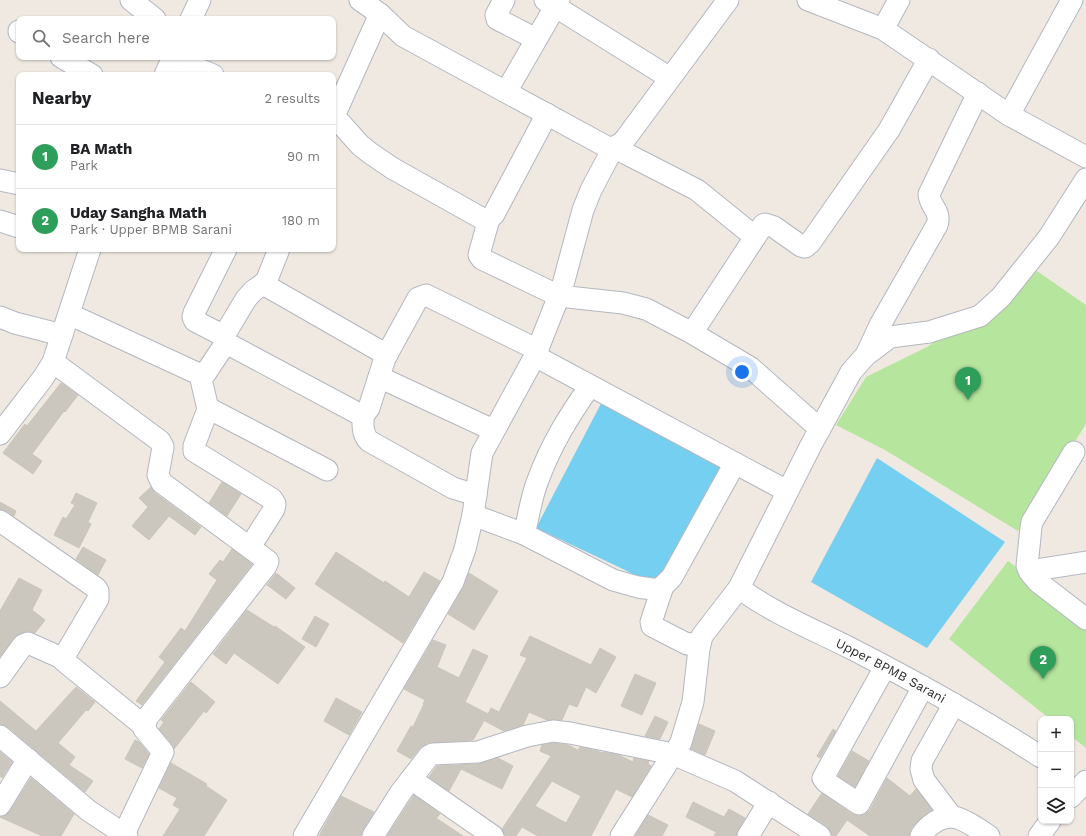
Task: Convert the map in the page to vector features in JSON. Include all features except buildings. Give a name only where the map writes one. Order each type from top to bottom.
[{"type":"street","points":[[131,0],[151,16]]},
{"type":"street","points":[[192,16],[200,0]]},
{"type":"street","points":[[360,0],[380,14],[404,36],[607,147],[697,190],[755,237]]},
{"type":"street","points":[[504,0],[496,16],[497,18],[536,39]]},
{"type":"street","points":[[304,836],[453,582],[465,548],[473,515],[482,453],[493,430],[536,353],[559,296],[583,210],[611,149],[626,138],[728,0]]},
{"type":"street","points":[[808,0],[883,29],[1009,115],[1086,157]]},
{"type":"street","points":[[883,29],[899,0]]},
{"type":"street","points":[[1009,115],[1072,0]]},
{"type":"street","points":[[506,92],[536,39],[553,2],[670,78]]},
{"type":"street","points":[[336,112],[380,14]]},
{"type":"street","points":[[692,333],[760,228],[765,224],[774,227],[801,246],[805,247],[810,243],[889,130],[928,59]]},
{"type":"street","points":[[65,60],[87,72]]},
{"type":"street","points":[[170,63],[202,72]]},
{"type":"street","points":[[866,355],[880,325],[937,225],[939,216],[929,198],[929,194],[978,93]]},
{"type":"street","points":[[547,114],[494,214],[489,219],[480,257],[559,296],[624,303],[641,307],[692,333],[751,368],[820,429]]},
{"type":"street","points":[[336,121],[365,149],[392,168],[483,219],[489,219]]},
{"type":"street","points":[[621,836],[681,742],[692,702],[702,636],[739,588],[787,491],[851,372],[866,355],[890,337],[929,332],[980,316],[1001,296],[1050,237],[1086,179]]},
{"type":"street","points":[[0,180],[16,183]]},
{"type":"street","points":[[0,221],[16,226]]},
{"type":"street","points":[[0,434],[43,378],[53,362],[89,252]]},
{"type":"street","points":[[224,252],[194,313],[194,320],[223,335],[249,295],[266,280],[278,252]]},
{"type":"street","points":[[263,284],[388,355]]},
{"type":"street","points":[[476,494],[453,488],[369,441],[364,433],[363,416],[369,408],[388,355],[418,298],[426,295],[536,353],[590,386],[787,491]]},
{"type":"street","points":[[69,314],[200,375],[205,374],[223,347],[230,345],[363,416]]},
{"type":"street","points":[[0,317],[15,323],[62,335]]},
{"type":"street","points":[[0,736],[89,811],[125,835],[163,752],[145,732],[144,726],[147,718],[266,566],[268,561],[162,483],[158,475],[163,447],[160,441],[53,362]]},
{"type":"street","points":[[200,375],[208,408],[194,446],[194,451],[272,499],[275,504],[274,509],[250,547]]},
{"type":"street","points":[[379,377],[493,430]]},
{"type":"street","points":[[524,534],[537,481],[551,448],[567,418],[590,386]]},
{"type":"street","points":[[208,408],[327,470]]},
{"type":"street","points":[[1074,452],[1032,522],[1028,566],[1029,571],[1038,582],[1086,619]]},
{"type":"street","points":[[473,515],[524,534],[613,580],[638,587],[659,590],[672,577],[735,463]]},
{"type":"street","points":[[0,521],[96,588],[98,591],[98,599],[64,659]]},
{"type":"street","points":[[1029,571],[1086,562]]},
{"type":"street","points":[[663,586],[651,622],[652,626],[687,644],[700,643]]},
{"type":"street","name":"Upper BPMB Sarani","points":[[739,588],[768,608],[854,650],[954,704],[1038,755]]},
{"type":"street","points":[[0,677],[23,645],[28,643],[64,659],[144,726]]},
{"type":"street","points":[[885,667],[823,778],[826,782],[859,804],[923,687]]},
{"type":"street","points":[[954,704],[922,761],[921,769],[924,780],[952,817],[972,825],[989,836]]},
{"type":"street","points":[[373,836],[401,792],[432,754],[478,752],[527,736],[553,731],[673,754],[735,781],[820,836]]},
{"type":"street","points":[[0,805],[28,759]]},
{"type":"street","points":[[411,779],[493,836]]},
{"type":"street","points":[[748,836],[769,802]]},
{"type":"street","points":[[921,836],[931,824],[941,819],[952,817]]},
{"type":"street","points":[[1039,836],[1048,824]]},
{"type":"green space","points":[[1037,271],[1086,305],[1086,424],[1018,531],[885,450],[836,425],[866,377],[927,347]]},
{"type":"green space","points":[[1008,561],[1086,620],[1086,748],[1074,738],[1074,716],[1046,716],[949,639]]},
{"type":"water","points":[[605,396],[730,462],[658,588],[625,570],[536,528]]},
{"type":"water","points":[[877,458],[1005,542],[927,648],[811,582]]},
{"type":"place","name":"BA Math","points":[[968,400]]},
{"type":"place","name":"Uday Sangha Math","points":[[1043,679]]}]
